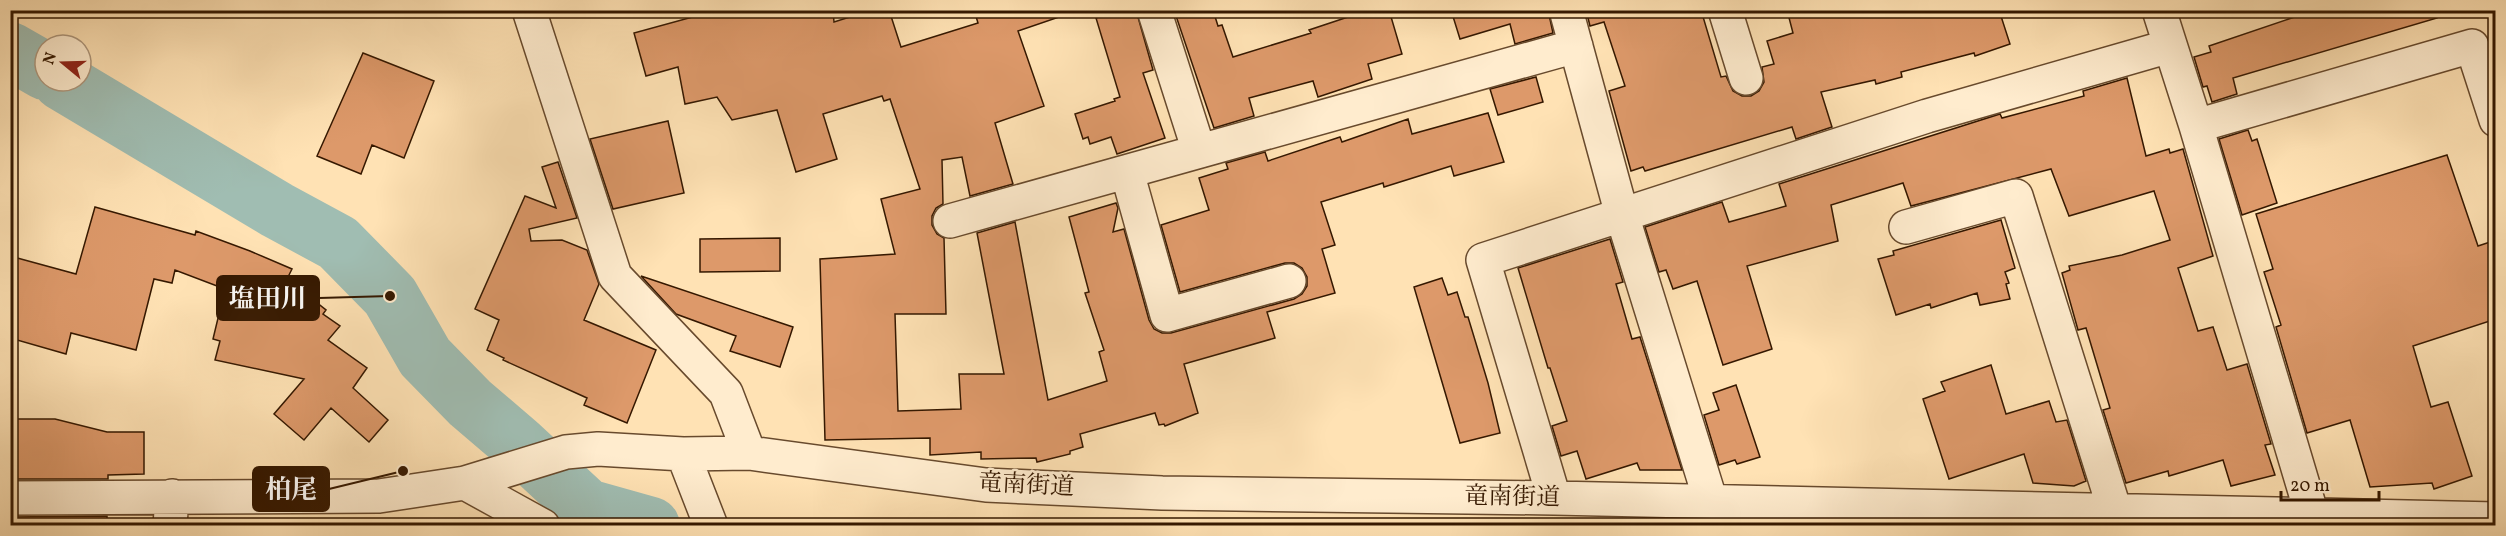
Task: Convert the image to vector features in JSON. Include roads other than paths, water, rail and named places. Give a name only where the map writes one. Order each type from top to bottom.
[{"type":"street","points":[[1154,10],[1199,152]]},
{"type":"street","points":[[1566,10],[1622,215],[1711,502]]},
{"type":"street","points":[[1725,10],[1746,78]]},
{"type":"street","points":[[2159,10],[2196,126],[2312,520]]},
{"type":"street","points":[[530,11],[615,276],[726,393],[749,453]]},
{"type":"street","points":[[950,221],[1576,46]]},
{"type":"street","points":[[1554,498],[1482,260],[1927,116],[2170,46]]},
{"type":"street","points":[[2196,126],[2472,46],[2496,120]]},
{"type":"street","points":[[1127,172],[1167,315],[1288,281]]},
{"type":"street","points":[[1906,227],[2016,196],[2115,511]]},
{"type":"street","name":"竜南街道","points":[[10,498],[171,511],[379,496],[478,479],[566,452],[598,449],[683,454],[749,453],[986,485],[1162,493],[1554,498],[2115,511],[2312,520],[2496,519]]},
{"type":"street","points":[[683,454],[711,525]]},
{"type":"street","points":[[478,479],[543,525]]},
{"type":"waterway","points":[[10,51],[33,64]]},
{"type":"waterway","points":[[81,93],[277,210],[338,243],[390,296],[425,357],[470,403],[587,508],[651,526]]},
{"type":"place","name":"塩田川","points":[[390,296]]},
{"type":"place","name":"柏尾","points":[[403,471]]}]
